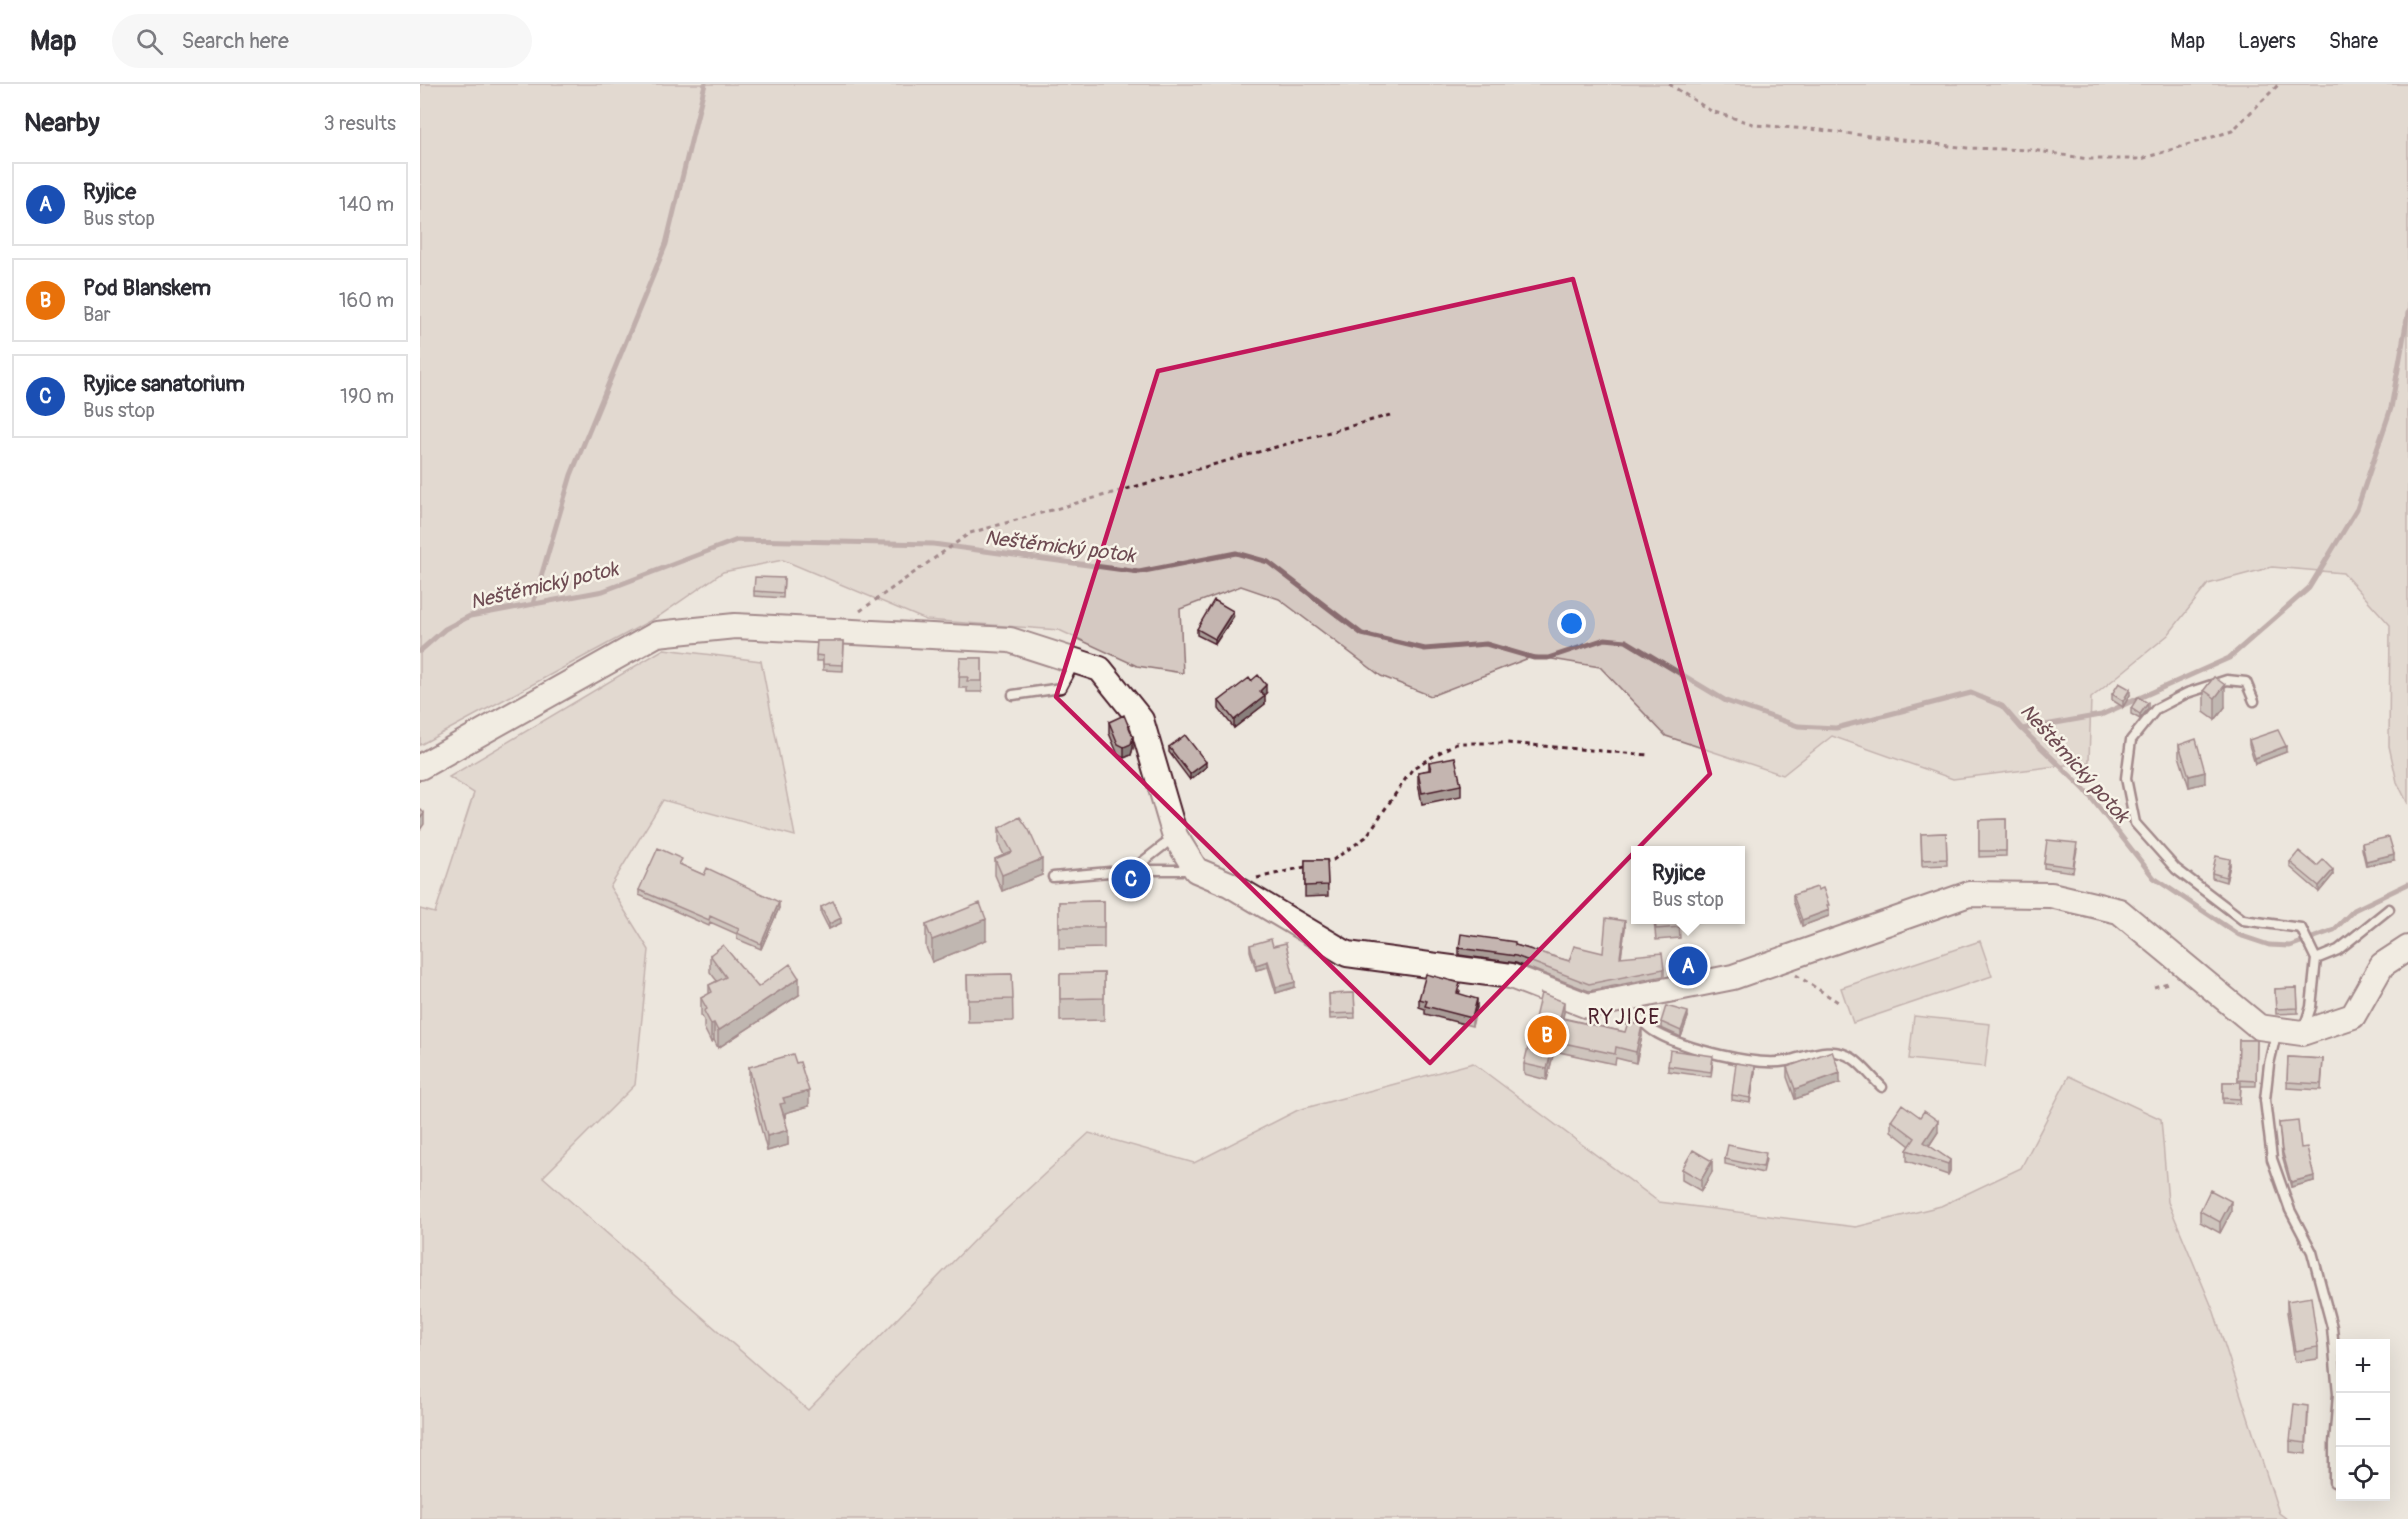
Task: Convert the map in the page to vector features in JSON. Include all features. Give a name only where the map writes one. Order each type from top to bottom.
[{"type":"street","points":[[420,767],[657,634],[735,626],[1010,640],[1100,669],[1141,720],[1175,836],[1196,870],[1228,884],[1347,954],[1511,976],[1588,1006],[1733,977],[1969,894],[2051,895],[2119,911],[2259,1027],[2302,1033],[2353,1016],[2382,965],[2408,948]]},
{"type":"lane","points":[[1012,696],[1061,688],[1076,661]]},
{"type":"lane","points":[[2254,701],[2246,682],[2227,680],[2187,693],[2156,709],[2131,740],[2126,778],[2135,823],[2176,869],[2243,920],[2301,928],[2314,955],[2312,1007],[2302,1033]]},
{"type":"lane","points":[[1132,870],[1175,836]]},
{"type":"lane","points":[[1053,877],[1132,870],[1196,870]]},
{"type":"lane","points":[[2314,955],[2338,950],[2389,909]]},
{"type":"lane","points":[[1622,999],[1655,1032],[1690,1048],[1759,1062],[1785,1061],[1810,1053],[1831,1052],[1852,1058],[1881,1087]]},
{"type":"lane","points":[[2277,1030],[2269,1065],[2265,1100],[2269,1136],[2272,1159],[2290,1210],[2312,1252],[2332,1327],[2338,1394],[2334,1482]]},
{"type":"path","points":[[1669,84],[1711,111],[1756,125],[1820,130],[1966,148],[2033,150],[2087,159],[2141,159],[2232,131],[2279,84]]},
{"type":"path","points":[[833,631],[970,533],[1390,415]]},
{"type":"path","points":[[1321,863],[1333,860],[1366,837],[1413,768],[1456,743],[1507,743],[1649,755]]},
{"type":"path","points":[[1228,884],[1310,866]]},
{"type":"path","points":[[1774,962],[1838,1002]]},
{"type":"highlighted area","points":[[1573,279],[1710,774],[1430,1063],[1056,697],[1158,371]]},
{"type":"shaded area","points":[[420,84],[2408,84],[2408,804],[2397,782],[2389,746],[2390,625],[2343,573],[2272,567],[2208,584],[2168,635],[2091,698],[2089,762],[1953,779],[1832,736],[1783,775],[1666,736],[1600,667],[1534,656],[1431,696],[1381,676],[1279,599],[1241,586],[1180,609],[1183,673],[1137,666],[1059,630],[926,620],[783,560],[723,572],[659,616],[420,745]]},
{"type":"shaded area","points":[[664,649],[761,661],[795,836],[663,800],[610,887],[649,950],[635,1085],[543,1177],[808,1410],[985,1229],[1089,1133],[1194,1163],[1298,1110],[1473,1063],[1659,1202],[1856,1227],[1941,1206],[2021,1168],[2069,1076],[2161,1119],[2168,1202],[2214,1312],[2279,1513],[2287,1519],[420,1519],[420,909],[435,913],[474,793],[449,777]]},
{"type":"shaded area","points":[[1980,941],[1992,976],[1853,1023],[1841,988]]},
{"type":"shaded area","points":[[1914,1016],[1990,1024],[1985,1067],[1909,1059]]},
{"type":"building","points":[[755,577],[784,578],[783,593],[754,591]]},
{"type":"building","points":[[1214,600],[1233,611],[1215,639],[1197,629]]},
{"type":"building","points":[[817,641],[844,641],[843,665],[823,664],[823,656],[816,655]]},
{"type":"building","points":[[960,658],[982,658],[982,681],[967,681],[968,677],[959,677]]},
{"type":"building","points":[[1258,675],[1266,685],[1260,691],[1265,696],[1234,720],[1219,701],[1249,678],[1251,681]]},
{"type":"building","points":[[2214,677],[2225,685],[2215,698],[2204,690]]},
{"type":"building","points":[[2119,683],[2130,689],[2123,701],[2112,694]]},
{"type":"building","points":[[2138,697],[2148,703],[2140,714],[2131,708]]},
{"type":"building","points":[[1124,715],[1133,737],[1131,744],[1124,747],[1118,744],[1109,722]]},
{"type":"building","points":[[2278,730],[2286,746],[2255,758],[2249,740]]},
{"type":"building","points":[[1185,735],[1206,762],[1190,774],[1169,747]]},
{"type":"building","points":[[2196,739],[2205,772],[2189,776],[2179,745]]},
{"type":"building","points":[[1455,757],[1461,785],[1422,793],[1418,772],[1431,770],[1429,762]]},
{"type":"building","points":[[1020,817],[1029,830],[1042,859],[1002,875],[995,859],[1012,852],[999,828]]},
{"type":"building","points":[[2006,819],[2006,851],[1979,851],[1979,820]]},
{"type":"building","points":[[1946,833],[1947,859],[1922,860],[1921,834]]},
{"type":"building","points":[[2389,837],[2394,854],[2366,861],[2362,843]]},
{"type":"building","points":[[2047,840],[2077,843],[2073,867],[2044,863]]},
{"type":"building","points":[[658,848],[682,859],[679,864],[704,875],[707,868],[779,902],[761,944],[737,933],[739,929],[710,916],[709,920],[639,890]]},
{"type":"building","points":[[2299,851],[2317,866],[2323,860],[2333,870],[2319,886],[2290,862]]},
{"type":"building","points":[[2216,856],[2230,859],[2226,877],[2212,873]]},
{"type":"building","points":[[1305,860],[1327,860],[1328,885],[1305,886]]},
{"type":"building","points":[[1817,887],[1818,890],[1823,888],[1829,910],[1802,920],[1793,895]]},
{"type":"building","points":[[833,901],[841,918],[829,924],[821,907]]},
{"type":"building","points":[[1104,901],[1104,927],[1059,927],[1059,902]]},
{"type":"building","points":[[980,903],[986,919],[932,940],[926,925]]},
{"type":"building","points":[[1606,918],[1625,921],[1620,957],[1662,953],[1664,969],[1589,984],[1516,956],[1459,948],[1461,934],[1515,942],[1515,945],[1569,961],[1574,946],[1603,953]]},
{"type":"building","points":[[1655,924],[1680,924],[1680,927],[1656,929]]},
{"type":"building","points":[[1271,939],[1273,946],[1286,943],[1295,982],[1276,987],[1268,961],[1256,965],[1250,945]]},
{"type":"building","points":[[723,945],[758,987],[790,964],[799,978],[718,1031],[704,1011],[707,1009],[701,998],[712,992],[709,985],[726,977],[710,955]]},
{"type":"building","points":[[1104,973],[1104,998],[1060,999],[1060,974]]},
{"type":"building","points":[[1012,974],[1013,999],[968,1000],[967,975]]},
{"type":"building","points":[[1426,974],[1460,983],[1457,993],[1477,999],[1472,1018],[1425,1006],[1427,1001],[1419,999]]},
{"type":"building","points":[[2297,988],[2298,1008],[2276,1009],[2275,989]]},
{"type":"building","points":[[1354,993],[1355,1013],[1330,1014],[1329,994]]},
{"type":"building","points":[[1541,993],[1564,1002],[1560,1018],[1625,1032],[1628,1022],[1642,1026],[1636,1052],[1616,1047],[1615,1054],[1554,1041],[1547,1069],[1524,1064]]},
{"type":"building","points":[[1666,1006],[1688,1012],[1681,1031],[1661,1022]]},
{"type":"building","points":[[2239,1040],[2257,1040],[2256,1081],[2238,1080]]},
{"type":"building","points":[[1670,1050],[1713,1056],[1711,1072],[1668,1066]]},
{"type":"building","points":[[1832,1051],[1840,1073],[1795,1089],[1787,1067]]},
{"type":"building","points":[[793,1054],[796,1063],[800,1062],[809,1091],[783,1098],[785,1103],[780,1104],[788,1130],[767,1136],[749,1067]]},
{"type":"building","points":[[2288,1057],[2323,1059],[2321,1084],[2287,1082]]},
{"type":"building","points":[[1736,1063],[1755,1066],[1750,1098],[1732,1095]]},
{"type":"building","points":[[2223,1082],[2241,1082],[2240,1099],[2223,1098]]},
{"type":"building","points":[[1902,1104],[1920,1117],[1924,1111],[1938,1121],[1924,1142],[1950,1160],[1948,1164],[1907,1150],[1915,1138],[1891,1120]]},
{"type":"building","points":[[2298,1121],[2301,1148],[2307,1147],[2314,1176],[2291,1182],[2282,1150],[2279,1123]]},
{"type":"building","points":[[1728,1145],[1766,1153],[1763,1167],[1725,1159]]},
{"type":"building","points":[[1693,1150],[1712,1161],[1701,1180],[1682,1169]]},
{"type":"building","points":[[2210,1190],[2231,1201],[2220,1222],[2200,1211]]},
{"type":"building","points":[[2311,1297],[2318,1347],[2295,1351],[2287,1301]]},
{"type":"building","points":[[2294,1404],[2308,1406],[2306,1443],[2290,1441]]},
{"type":"waterway","points":[[533,604],[571,475],[666,244],[705,84]]},
{"type":"waterway","points":[[2022,729],[2101,715],[2229,658],[2309,588],[2357,509],[2391,408],[2408,313]]},
{"type":"waterway","name":"Neštěmický potok","points":[[420,651],[445,629],[470,616],[603,591],[737,540],[933,544],[1139,572],[1236,553],[1268,562],[1362,634],[1425,649],[1486,644],[1534,658],[1548,658],[1605,639],[1626,641],[1726,701],[1798,726],[1836,728],[1971,693],[2002,706],[2022,729],[2085,790],[2154,878],[2239,935],[2269,945],[2290,946],[2334,930],[2354,910],[2408,884]]},
{"type":"place","name":"Ryjice sanatorium","points":[[1131,879]]},
{"type":"place","name":"Ryjice","points":[[1688,966]]},
{"type":"place","name":"Pod Blanskem","points":[[1547,1035]]},
{"type":"district","name":"RYJICE","points":[[1624,1017]]}]
